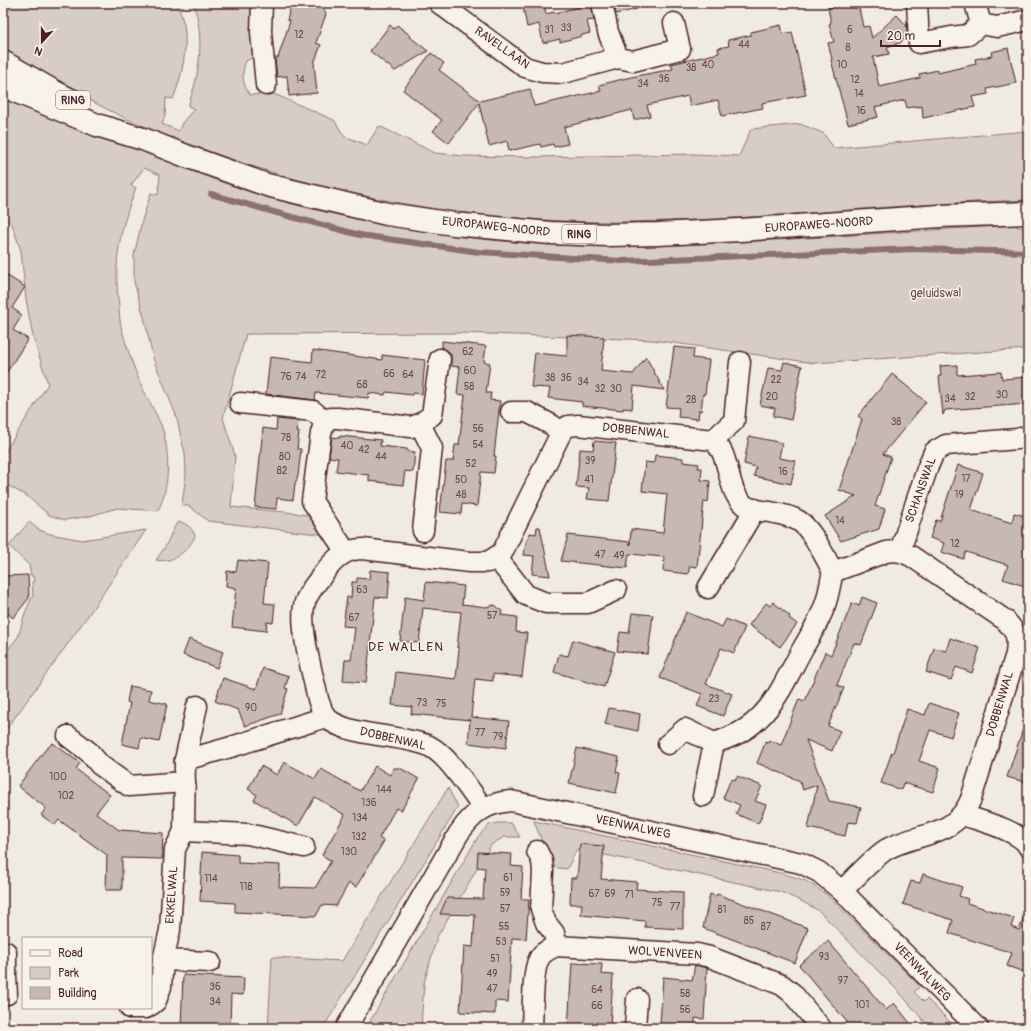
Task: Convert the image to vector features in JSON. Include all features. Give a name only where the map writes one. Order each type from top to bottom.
[{"type":"main road","name":"EUROPAWEG-NOORD","points":[[3,62],[55,92],[101,114],[143,139]]},
{"type":"main road","name":"EUROPAWEG-NOORD","points":[[3,86],[97,125],[143,139],[267,185],[387,214],[454,224],[518,231],[608,235],[740,230],[940,216],[1028,213]]},
{"type":"street","points":[[262,3],[261,32],[266,86]]},
{"type":"street","name":"RAVELLAAN","points":[[439,3],[525,67],[542,72],[563,73],[618,58],[632,62],[680,49],[674,23]]},
{"type":"street","points":[[602,3],[608,32],[618,58]]},
{"type":"street","points":[[917,3],[919,43],[951,37],[968,36],[981,24]]},
{"type":"street","points":[[975,3],[981,24]]},
{"type":"street","points":[[981,24],[997,27],[1028,20]]},
{"type":"street","points":[[346,552],[312,501],[320,433],[325,421],[330,418],[338,418],[410,427],[420,424],[432,415],[440,359]]},
{"type":"street","points":[[668,744],[685,729],[714,743],[743,731],[756,721],[774,700],[817,623],[825,604],[833,572],[824,554],[807,529],[798,520],[785,515],[755,510],[742,503],[733,488],[725,459],[720,448],[713,440],[734,421],[740,362]]},
{"type":"street","points":[[240,403],[313,412],[325,421]]},
{"type":"street","points":[[185,760],[232,747],[326,717],[321,709],[318,699],[303,627],[302,614],[310,591],[332,564],[346,552],[354,549],[363,549],[469,562],[488,562],[502,553],[562,433],[552,425],[527,412],[511,412]]},
{"type":"street","points":[[420,424],[432,448],[423,531]]},
{"type":"street","name":"DOBBENWAL","points":[[562,433],[568,426],[578,425],[713,440]]},
{"type":"street","name":"SCHANSWAL","points":[[900,551],[926,469],[934,452],[946,445],[1017,439],[1028,436]]},
{"type":"street","points":[[708,588],[755,510]]},
{"type":"street","points":[[833,572],[886,552],[893,550],[900,551]]},
{"type":"street","name":"DOBBENWAL","points":[[842,891],[886,849],[947,828],[963,815],[971,799],[1016,654],[1021,627],[1005,620],[912,556],[900,551]]},
{"type":"street","points":[[496,558],[526,594],[546,603],[588,603],[616,590]]},
{"type":"street","points":[[197,706],[185,760],[184,831],[248,834],[304,847]]},
{"type":"street","name":"DOBBENWAL","points":[[326,717],[339,725],[430,746],[440,754],[452,768],[483,808]]},
{"type":"street","points":[[68,736],[89,752],[100,766],[129,786],[185,782]]},
{"type":"street","points":[[703,796],[714,743]]},
{"type":"street","name":"VEENWALWEG","points":[[346,1028],[469,818],[483,808],[498,802],[511,801],[801,863],[819,872],[842,891],[978,1028]]},
{"type":"street","points":[[963,815],[1016,834],[1026,842],[1028,846]]},
{"type":"street","name":"EKKELWAL","points":[[152,1004],[156,1002],[161,987],[163,960],[170,930],[175,849],[184,831]]},
{"type":"street","points":[[532,1028],[535,973],[539,958],[546,951],[556,946],[554,933],[546,923],[541,909],[543,871],[542,861],[537,851]]},
{"type":"street","name":"WOLVENVEEN","points":[[556,946],[698,954],[710,957],[782,985],[792,993],[820,1028]]},
{"type":"street","points":[[6,952],[6,977],[11,994]]},
{"type":"street","points":[[163,960],[210,962]]},
{"type":"street","points":[[635,1028],[637,999]]},
{"type":"green space","points":[[3,3],[60,3],[63,6],[70,3],[177,3],[184,24],[185,53],[179,82],[173,99],[166,98],[165,116],[162,124],[179,131],[182,123],[194,109],[188,106],[196,81],[200,55],[199,29],[193,3],[255,3],[255,52],[253,57],[246,61],[243,70],[245,87],[250,95],[274,94],[334,120],[344,136],[367,145],[379,126],[435,153],[464,156],[536,157],[695,154],[739,156],[751,129],[800,124],[823,133],[834,148],[1028,131],[1028,200],[924,205],[718,219],[614,222],[560,221],[507,217],[402,203],[350,193],[247,165],[197,147],[111,111],[63,85],[3,48]]},
{"type":"green space","name":"geluidswal","points":[[3,98],[194,172],[272,198],[312,209],[359,219],[453,236],[531,244],[651,246],[1017,225],[1017,227],[1028,228],[1028,349],[814,363],[653,340],[460,333],[246,334],[223,418],[235,456],[231,507],[296,513],[311,516],[326,535],[208,521],[189,506],[182,505],[186,474],[185,454],[176,415],[153,358],[144,317],[134,282],[134,255],[143,217],[151,193],[158,195],[160,175],[144,168],[131,185],[136,188],[130,203],[119,246],[117,290],[120,321],[132,363],[163,429],[168,463],[162,502],[158,511],[117,508],[90,516],[65,520],[49,515],[27,496],[3,483],[3,455],[48,384],[33,337],[26,299],[21,251],[12,224],[3,216]]},
{"type":"green space","points":[[29,522],[39,530],[50,534],[82,540],[146,530],[87,617],[3,734],[3,656],[18,637],[25,613],[33,595],[32,582],[34,581],[33,576],[31,576],[29,565],[9,546]]},
{"type":"green space","points":[[180,522],[187,525],[193,531],[195,536],[189,546],[180,555],[174,558],[162,561],[156,560],[165,547],[176,524]]},
{"type":"green space","points":[[448,788],[458,807],[323,1028],[268,1028],[272,957],[342,961]]},
{"type":"green space","points":[[534,821],[785,874],[806,881],[826,894],[920,986],[914,992],[924,1002],[927,999],[956,1028],[930,1028],[900,993],[819,911],[803,902],[781,892],[577,849],[567,869],[552,867]]},
{"type":"green space","points":[[511,823],[520,837],[504,837],[491,845],[437,937],[424,983],[421,1027],[388,1024],[385,1028],[366,1028],[478,837],[489,825]]},
{"type":"building","points":[[292,3],[309,8],[311,3],[320,3],[326,14],[316,43],[321,45],[314,63],[317,93],[289,96],[287,76],[277,77],[275,58],[278,58],[290,21],[287,20]]},
{"type":"building","points":[[544,3],[546,14],[591,4],[594,20],[587,21],[590,33],[560,42],[560,39],[543,43],[539,24],[527,27],[523,7]]},
{"type":"building","points":[[614,3],[636,3],[637,9],[616,14]]},
{"type":"building","points":[[858,3],[863,27],[869,26],[872,38],[897,15],[907,26],[907,36],[900,43],[887,47],[889,54],[873,57],[879,87],[920,78],[919,74],[938,70],[938,73],[976,64],[975,59],[992,56],[991,52],[1008,48],[1016,83],[987,89],[988,94],[972,97],[975,107],[923,118],[922,106],[907,108],[905,100],[875,107],[878,117],[848,124],[828,43],[834,42],[829,24],[831,23],[828,8]]},
{"type":"building","points":[[390,25],[394,29],[397,25],[428,51],[395,71],[370,51]]},
{"type":"building","points":[[781,25],[783,34],[792,32],[806,95],[762,103],[763,108],[722,116],[718,100],[690,106],[688,96],[647,105],[650,116],[634,120],[632,110],[564,127],[568,144],[554,147],[553,144],[541,147],[540,144],[509,151],[507,141],[489,146],[479,103],[449,143],[433,131],[442,120],[403,90],[431,53],[444,63],[439,70],[480,101],[530,89],[534,106],[601,91],[599,85],[673,69],[671,64],[719,53],[718,48],[729,46],[728,40],[751,35],[751,32]]},
{"type":"building","points":[[3,273],[25,287],[12,308],[22,315],[13,330],[28,339],[3,378]]},
{"type":"building","points":[[567,335],[604,337],[601,371],[633,374],[646,357],[664,390],[634,386],[632,409],[623,408],[623,410],[582,406],[582,402],[548,398],[550,388],[531,387],[535,353],[567,356]]},
{"type":"building","points":[[442,341],[486,346],[484,362],[490,363],[486,393],[491,393],[490,400],[500,401],[494,456],[496,456],[494,473],[481,472],[477,506],[462,504],[461,514],[440,512],[446,461],[453,461],[455,445],[459,445],[465,395],[457,394],[460,367],[451,366],[451,355],[447,350],[442,348]]},
{"type":"building","points":[[674,347],[694,349],[693,358],[709,360],[705,394],[703,394],[701,411],[699,410],[698,419],[678,417],[679,408],[666,407]]},
{"type":"building","points":[[313,350],[382,360],[382,355],[425,360],[422,394],[413,393],[412,395],[386,392],[385,395],[369,393],[368,398],[316,393],[315,400],[266,394],[270,357],[312,362]]},
{"type":"building","points":[[784,362],[802,366],[791,420],[773,416],[775,408],[760,405],[768,368],[782,370]]},
{"type":"building","points":[[957,365],[958,375],[1001,372],[1002,379],[1028,377],[1028,404],[945,410],[943,415],[939,376],[941,376],[940,366]]},
{"type":"building","points":[[892,374],[926,402],[883,454],[891,457],[875,506],[885,509],[879,529],[841,541],[825,516],[856,496],[839,490],[862,419],[858,416]]},
{"type":"building","points":[[277,419],[298,421],[297,432],[299,432],[297,449],[301,449],[298,476],[295,484],[293,500],[277,498],[276,509],[255,507],[263,428],[276,430]]},
{"type":"building","points":[[340,436],[381,440],[380,446],[407,449],[407,451],[415,452],[413,472],[405,471],[403,485],[369,481],[369,475],[336,471],[338,458],[329,457],[332,437],[340,438]]},
{"type":"building","points":[[749,436],[782,443],[779,458],[796,461],[791,484],[754,476],[756,467],[744,464]]},
{"type":"building","points":[[594,441],[616,443],[609,501],[587,499],[589,488],[576,487],[580,449],[593,450]]},
{"type":"building","points":[[655,455],[683,458],[683,462],[699,464],[698,468],[702,468],[701,480],[710,481],[708,502],[704,501],[697,567],[690,566],[688,574],[663,571],[664,557],[629,554],[627,568],[561,561],[568,535],[630,542],[630,545],[631,529],[663,533],[667,494],[642,491],[645,462],[654,463]]},
{"type":"building","points":[[958,465],[983,473],[971,510],[1012,523],[1014,513],[1028,517],[1028,587],[1003,579],[1008,565],[966,552],[963,559],[941,552],[944,543],[930,538],[936,520],[940,521]]},
{"type":"building","points":[[537,527],[540,527],[550,576],[532,574],[534,556],[524,555],[526,542],[530,533],[536,534]]},
{"type":"building","points":[[238,560],[268,563],[264,603],[275,604],[273,623],[267,622],[266,631],[232,627],[236,588],[226,586],[227,571],[236,572]]},
{"type":"building","points":[[370,570],[390,572],[388,598],[375,597],[366,683],[343,681],[345,660],[351,660],[355,627],[343,626],[347,597],[351,598],[352,582],[357,582],[357,578],[369,579]]},
{"type":"building","points":[[28,575],[29,598],[13,618],[3,609],[3,576]]},
{"type":"building","points":[[426,582],[464,586],[462,604],[486,607],[495,605],[502,611],[501,615],[517,617],[516,632],[527,633],[522,677],[493,674],[493,681],[475,679],[471,717],[509,721],[506,748],[468,743],[470,720],[411,714],[412,707],[392,705],[396,672],[456,679],[459,648],[457,648],[461,612],[423,608],[419,643],[400,641],[405,597],[424,600]]},
{"type":"building","points":[[862,597],[877,603],[861,645],[854,643],[837,685],[844,688],[828,726],[840,731],[832,751],[806,740],[829,801],[861,807],[857,823],[848,822],[845,836],[808,828],[817,785],[803,790],[800,781],[757,763],[766,741],[768,742],[769,740],[781,745],[799,699],[805,701],[825,652],[831,655],[852,603],[859,606]]},
{"type":"building","points":[[773,602],[797,624],[780,647],[749,625],[766,603],[770,606]]},
{"type":"building","points":[[686,612],[722,627],[726,619],[745,627],[734,653],[721,648],[706,684],[732,694],[723,716],[697,706],[702,694],[660,678]]},
{"type":"building","points":[[632,613],[653,615],[648,654],[617,651],[620,632],[629,633]]},
{"type":"building","points":[[950,638],[980,648],[972,673],[956,667],[951,680],[926,672],[934,648],[946,651]]},
{"type":"building","points":[[189,639],[223,652],[217,668],[183,655]]},
{"type":"building","points":[[573,640],[615,652],[604,687],[554,672],[559,654],[568,656]]},
{"type":"building","points":[[263,668],[289,676],[285,688],[288,689],[280,714],[245,726],[238,710],[215,701],[223,678],[256,689]]},
{"type":"building","points":[[130,686],[151,690],[149,700],[167,704],[159,742],[141,738],[139,748],[122,744],[130,703],[127,702]]},
{"type":"building","points":[[929,703],[959,713],[951,737],[930,730],[919,761],[940,768],[933,792],[903,783],[901,790],[881,783],[892,752],[893,753],[907,709],[925,715]]},
{"type":"building","points":[[609,708],[640,714],[638,731],[605,724]]},
{"type":"building","points":[[1025,723],[1028,723],[1028,783],[1007,777]]},
{"type":"building","points":[[53,743],[80,763],[76,769],[110,795],[96,813],[119,830],[163,833],[162,859],[122,858],[122,890],[106,890],[107,855],[59,820],[55,825],[41,815],[46,808],[18,786],[45,750]]},
{"type":"building","points":[[577,748],[619,757],[616,772],[620,773],[616,793],[569,783]]},
{"type":"building","points":[[284,762],[315,779],[321,769],[360,791],[375,766],[390,775],[394,768],[400,768],[419,779],[401,811],[396,808],[379,838],[384,841],[356,887],[349,883],[336,906],[322,905],[316,916],[235,912],[235,903],[200,901],[202,852],[238,855],[238,863],[280,865],[279,887],[315,888],[331,861],[322,855],[345,815],[315,797],[298,826],[254,800],[257,795],[248,789],[261,766],[277,775]]},
{"type":"building","points":[[737,776],[762,786],[755,801],[766,805],[759,822],[757,823],[736,814],[740,805],[723,798],[731,779],[735,780]]},
{"type":"building","points":[[580,844],[604,846],[601,879],[637,882],[636,889],[683,892],[683,929],[645,927],[645,921],[581,915],[582,904],[570,904],[571,878],[577,878]]},
{"type":"building","points":[[478,852],[512,854],[511,866],[523,867],[521,899],[529,899],[526,939],[512,938],[508,1002],[495,1001],[495,1014],[460,1012],[464,946],[473,947],[475,915],[440,914],[447,898],[483,899],[485,868],[477,867]]},
{"type":"building","points":[[923,874],[962,887],[959,896],[968,899],[967,903],[1014,918],[1011,927],[1019,930],[1025,913],[1028,914],[1028,959],[1024,972],[1007,966],[1012,953],[949,933],[953,920],[903,904],[911,881],[920,883]]},
{"type":"building","points":[[710,894],[716,896],[717,894],[808,928],[795,963],[703,928]]},
{"type":"building","points":[[828,941],[886,1010],[894,1003],[914,1028],[852,1028],[799,965]]},
{"type":"building","points":[[572,963],[602,964],[601,974],[613,975],[610,1028],[568,1028]]},
{"type":"building","points":[[695,965],[707,968],[704,1019],[695,1018],[695,1028],[672,1028],[672,1026],[660,1025],[663,977],[692,980]]},
{"type":"building","points":[[183,975],[244,978],[243,995],[231,994],[230,1028],[181,1028]]},
{"type":"waterway","points":[[211,194],[360,235],[479,252],[622,261],[914,249],[1028,252]]},
{"type":"district","name":"DE WALLEN","points":[[406,647]]}]
